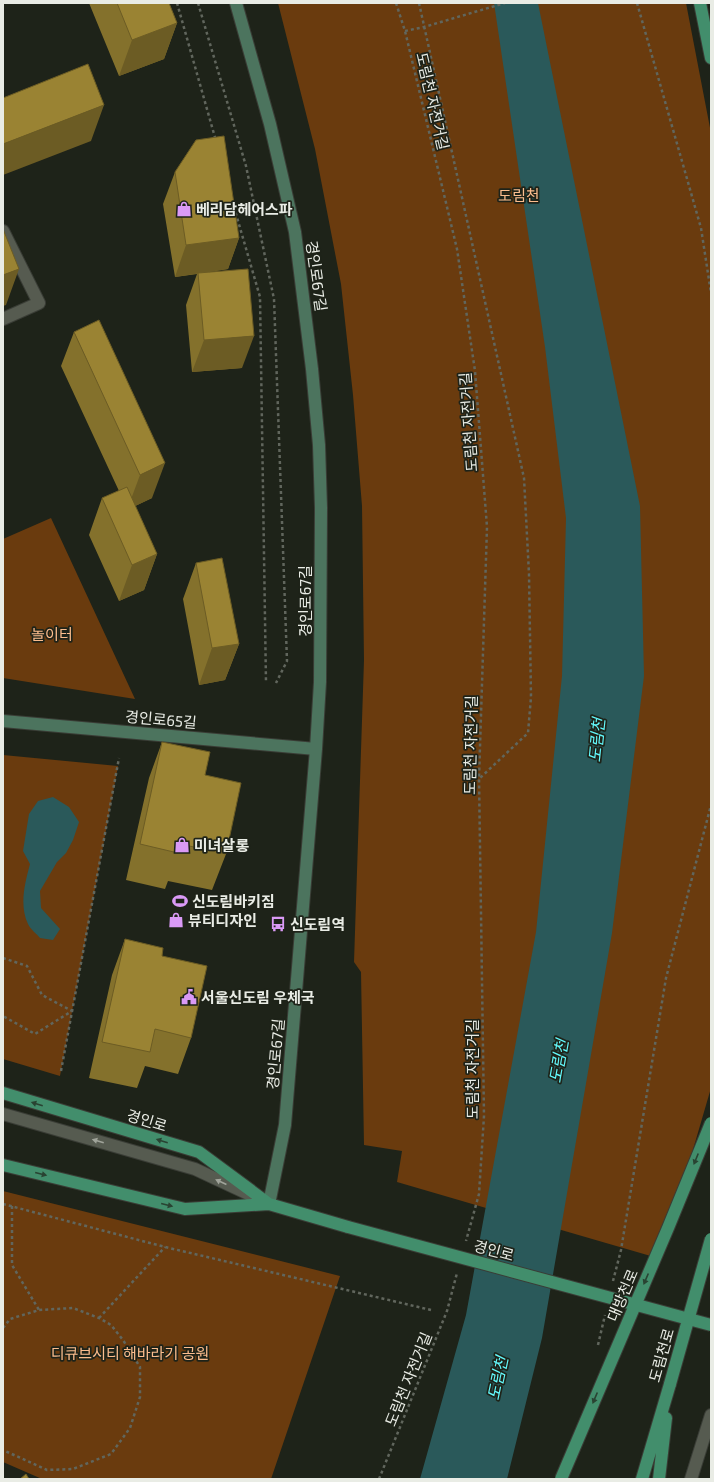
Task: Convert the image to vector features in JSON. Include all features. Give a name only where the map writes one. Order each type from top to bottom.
[{"type":"main road","points":[[700,3],[711,58]]},
{"type":"main road","name":"경인로","points":[[3,1093],[199,1152],[269,1204]]},
{"type":"main road","name":"대방천로","points":[[561,1479],[711,1123]]},
{"type":"main road","name":"경인로","points":[[3,1165],[185,1209],[269,1204],[348,1227],[711,1325]]},
{"type":"main road","name":"도림천로","points":[[642,1479],[711,1239]]},
{"type":"main road","points":[[659,1479],[670,1384]]},
{"type":"street","name":"경인로67길","points":[[236,3],[270,124],[295,232],[312,369],[319,445],[321,508],[320,660],[316,749],[286,1125],[269,1204]]},
{"type":"street","points":[[3,231],[39,303],[3,319]]},
{"type":"street","name":"경인로65길","points":[[3,721],[316,749]]},
{"type":"street","points":[[3,1114],[195,1169],[269,1204]]},
{"type":"street","points":[[691,1479],[711,1415]]},
{"type":"path","points":[[177,3],[217,146]]},
{"type":"path","points":[[198,3],[246,166],[274,299],[287,661],[276,683]]},
{"type":"path","name":"도림천 자전거길","points":[[396,3],[405,31],[457,249],[475,371],[487,527],[479,778],[484,1116],[479,1194],[465,1245]]},
{"type":"path","points":[[419,3],[524,478],[529,574],[531,697],[528,733],[479,778]]},
{"type":"path","points":[[405,31],[424,27],[505,3]]},
{"type":"path","points":[[637,3],[701,228],[711,293]]},
{"type":"path","points":[[234,207],[260,297],[266,683]]},
{"type":"path","points":[[61,1071],[119,758]]},
{"type":"path","points":[[612,1288],[621,1250],[666,978],[711,806]]},
{"type":"path","points":[[3,958],[27,966],[42,995],[72,1011]]},
{"type":"path","points":[[3,1016],[35,1034],[72,1011]]},
{"type":"path","points":[[3,1204],[165,1247],[431,1310]]},
{"type":"path","points":[[12,1206],[12,1265],[39,1310]]},
{"type":"path","points":[[99,1318],[165,1247]]},
{"type":"path","name":"도림천 자전거길","points":[[379,1479],[447,1311],[459,1267]]},
{"type":"path","points":[[3,1328],[10,1319],[39,1310],[73,1308],[99,1318],[111,1326],[123,1340],[140,1367],[140,1397],[130,1428],[111,1454],[73,1469],[47,1470],[3,1450]]},
{"type":"path","points":[[596,1349],[606,1311]]},
{"type":"green space","name":"도림천","points":[[278,3],[686,3],[711,133],[711,1088],[661,1259],[397,1182],[402,1151],[364,1145],[361,972],[354,962],[364,660],[362,506],[353,395],[341,284],[315,149]]},
{"type":"green space","name":"놀이터","points":[[51,518],[135,699],[3,678],[3,539]]},
{"type":"green space","points":[[3,755],[118,766],[60,1076],[3,1059]]},
{"type":"green space","name":"디큐브시티 해바라기 공원","points":[[3,1191],[340,1276],[271,1479],[42,1479],[3,1462]]},
{"type":"water","name":"도림천","points":[[494,3],[538,3],[640,506],[644,676],[612,933],[542,1338],[507,1479],[420,1479],[466,1315],[536,932],[562,676],[566,518],[545,347]]},
{"type":"water","points":[[53,797],[69,807],[79,822],[73,840],[66,853],[57,862],[40,891],[41,908],[60,929],[53,940],[40,938],[29,926],[25,917],[23,902],[26,879],[30,864],[23,851],[29,814],[38,801]]},
{"type":"building","points":[[117,3],[169,3],[177,23],[132,40]]},
{"type":"building","points":[[88,64],[104,105],[3,144],[3,98]]},
{"type":"building","points":[[224,136],[239,238],[186,245],[175,172],[196,140]]},
{"type":"building","points":[[3,229],[19,269],[3,275]]},
{"type":"building","points":[[248,269],[254,336],[204,340],[198,273]]},
{"type":"building","points":[[99,320],[165,463],[140,475],[74,332]]},
{"type":"building","points":[[127,487],[157,554],[132,565],[102,498]]},
{"type":"building","points":[[222,558],[239,644],[212,648],[196,563]]},
{"type":"building","points":[[162,742],[210,752],[205,775],[241,783],[226,854],[180,844],[178,853],[140,844]]},
{"type":"building","points":[[125,939],[163,948],[162,956],[207,966],[191,1038],[155,1029],[150,1052],[102,1042]]},
{"type":"building","points":[[26,1474],[29,1479],[20,1479]]},
{"type":"place","name":"베리담헤어스파","points":[[184,209]]},
{"type":"place","name":"미녀살롱","points":[[182,845]]},
{"type":"place","name":"신도림바키짐","points":[[180,901]]},
{"type":"place","name":"뷰티디자인","points":[[176,920]]},
{"type":"place","name":"신도림역","points":[[278,924]]},
{"type":"place","name":"서울신도림 우체국","points":[[189,997]]}]
